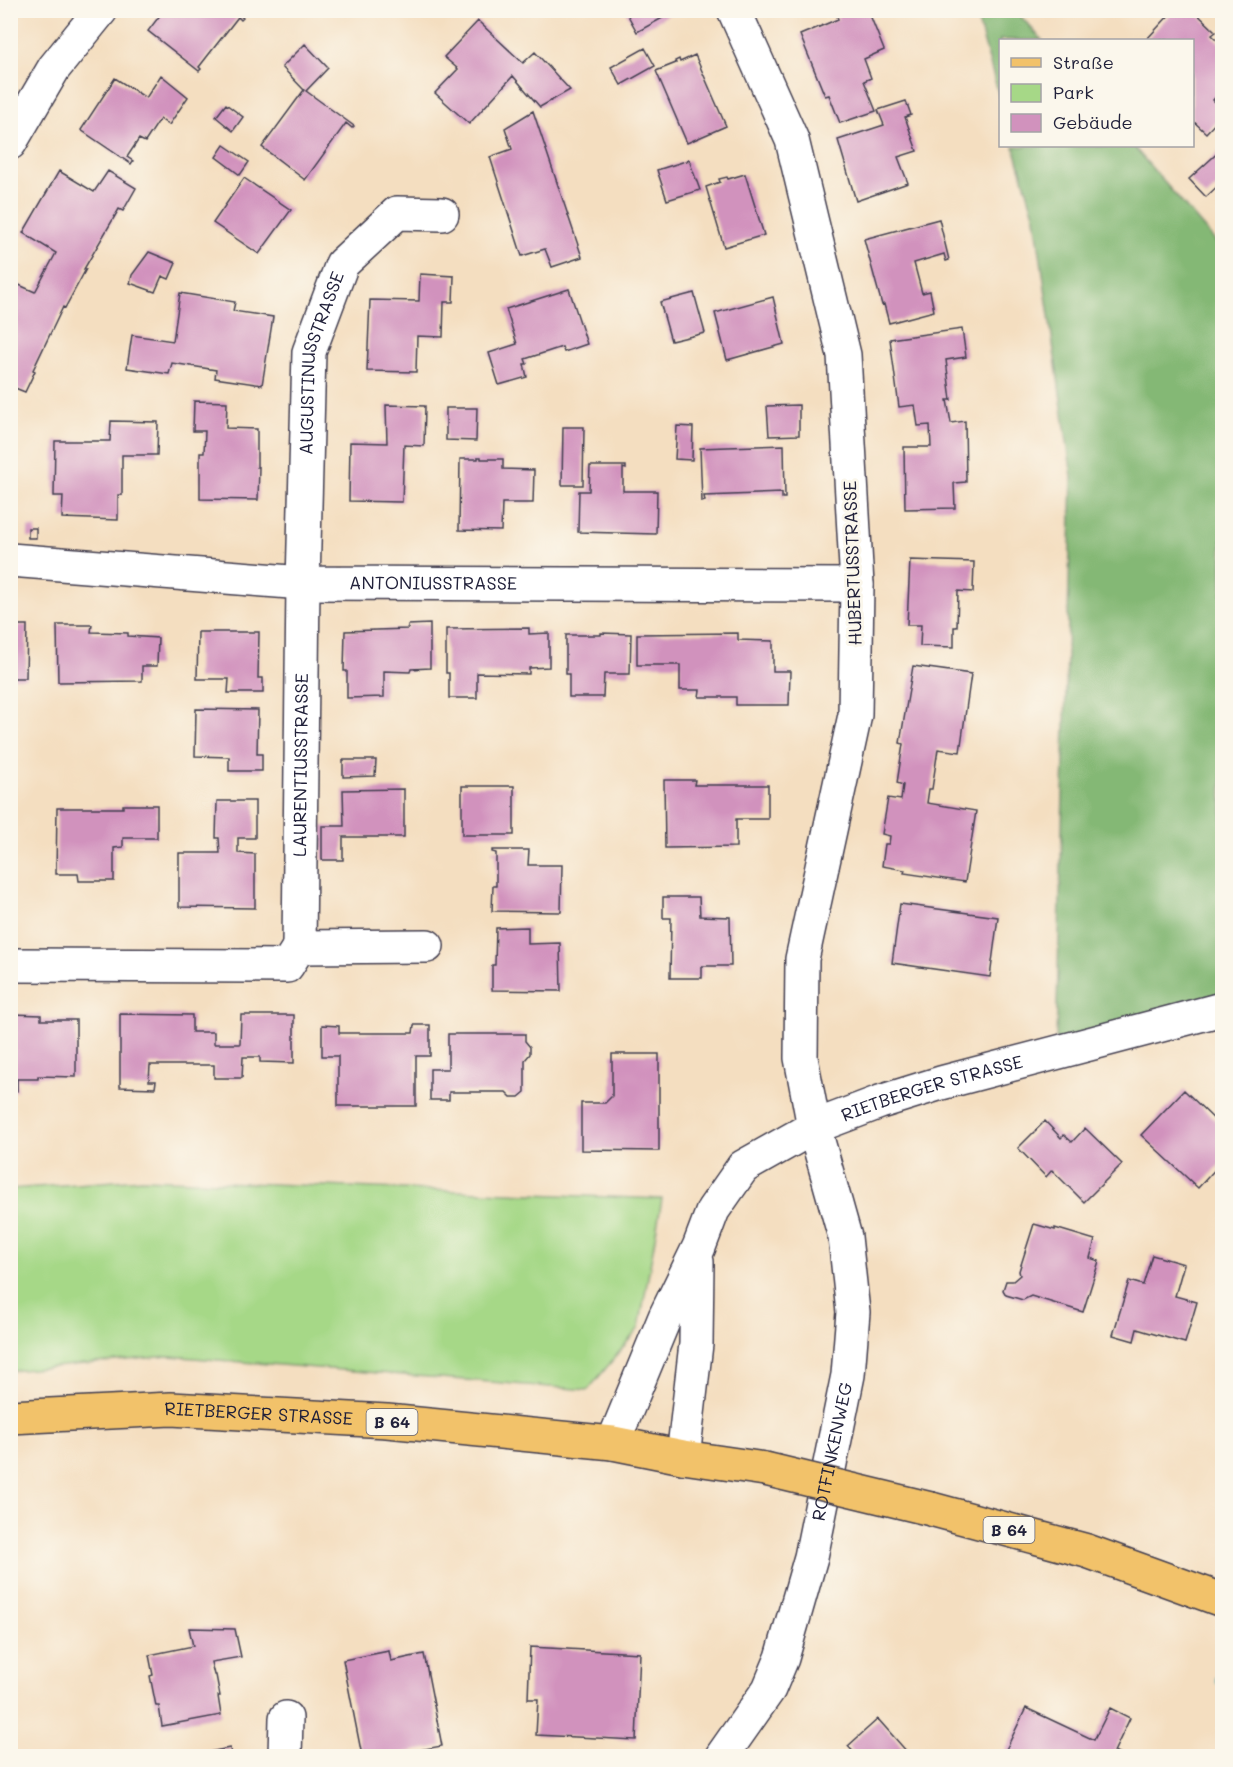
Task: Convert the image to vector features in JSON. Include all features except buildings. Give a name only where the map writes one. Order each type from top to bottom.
[{"type":"main road","name":"RIETBERGER STRASSE","points":[[10,1417],[171,1409],[387,1421],[614,1443],[683,1457],[765,1469],[930,1509],[1087,1551],[1222,1600]]},
{"type":"street","points":[[10,143],[54,68],[101,10]]},
{"type":"street","name":"HUBERTUSSTRASSE","points":[[734,10],[792,140],[844,355],[857,585],[855,715],[802,958],[801,1059],[814,1127]]},
{"type":"street","name":"AUGUSTINUSSTRASSE","points":[[303,583],[309,352],[342,264],[397,213],[442,214]]},
{"type":"street","name":"ANTONIUSSTRASSE","points":[[10,560],[303,583],[857,585]]},
{"type":"street","name":"LAURENTIUSSTRASSE","points":[[299,947],[303,583]]},
{"type":"street","points":[[10,965],[287,966],[299,947],[427,946]]},
{"type":"street","name":"RIETBERGER STRASSE","points":[[614,1443],[665,1317],[697,1251],[713,1210],[743,1167],[814,1127],[880,1102],[1222,1009]]},
{"type":"street","name":"ROTFINKENWEG","points":[[722,1756],[769,1689],[782,1658],[811,1557],[848,1375],[853,1312],[845,1237],[814,1127]]},
{"type":"street","name":"RIETBERGER STRASSE","points":[[683,1457],[696,1344],[697,1251]]},
{"type":"street","points":[[285,1756],[286,1718]]},
{"type":"green space","points":[[975,11],[1016,11],[1041,39],[999,39],[999,95]]},
{"type":"green space","points":[[1014,147],[1134,147],[1222,249],[1222,995],[1056,1041],[1072,477],[1035,218]]},
{"type":"green space","points":[[142,1179],[662,1199],[639,1328],[588,1390],[169,1356],[11,1371],[11,1189]]}]
